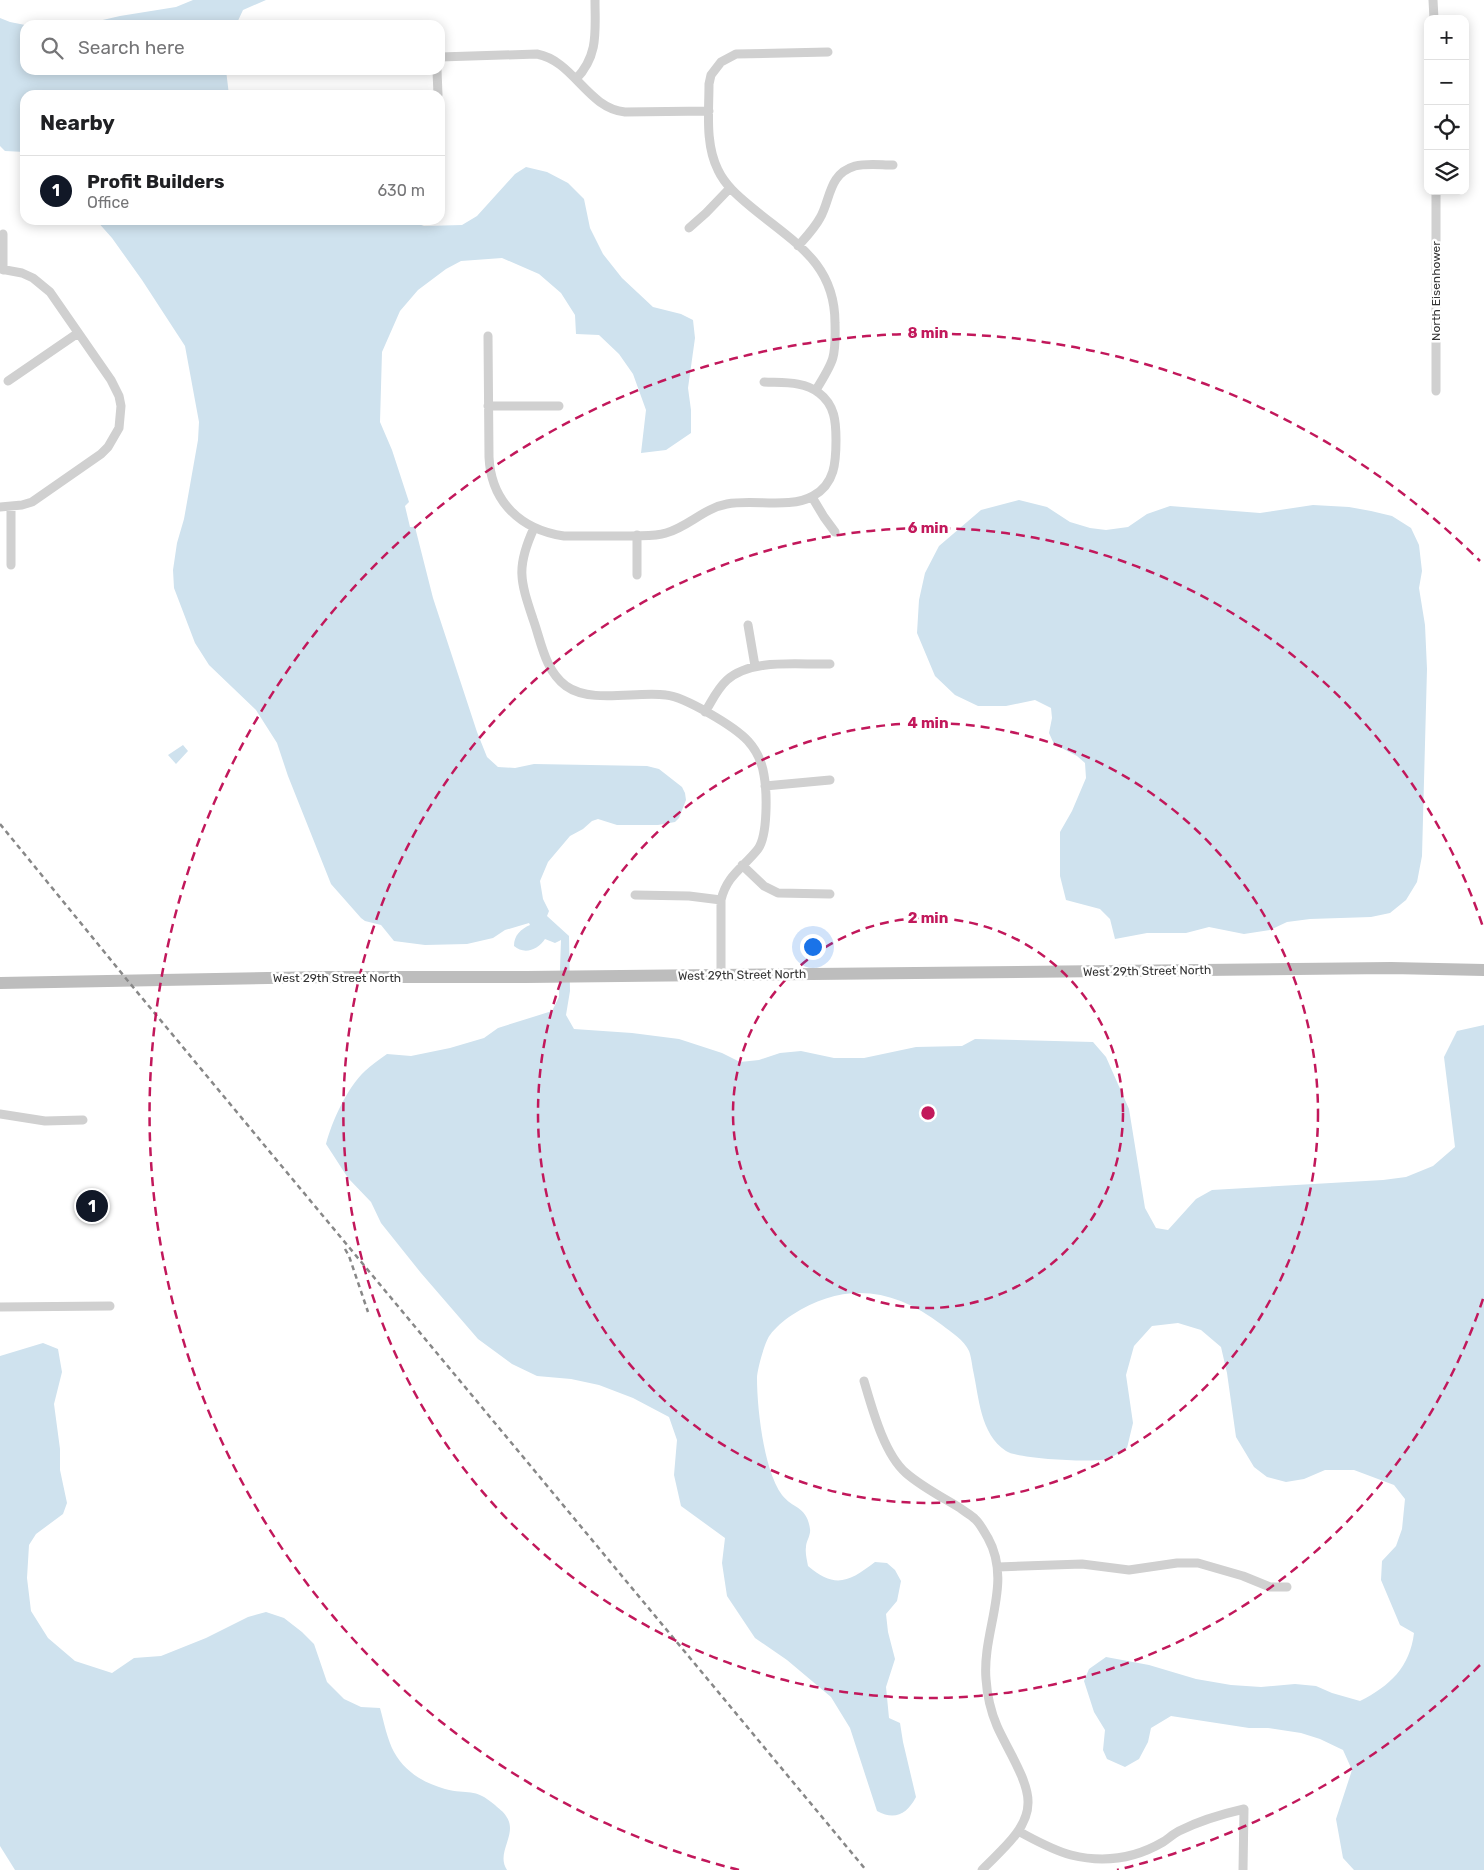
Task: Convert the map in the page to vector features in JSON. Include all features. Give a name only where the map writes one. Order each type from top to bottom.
[{"type":"main road","name":"West 29th Street North","points":[[0,983],[325,977],[540,977],[1391,968],[1484,970]]},
{"type":"street","points":[[576,79],[586,69],[592,56],[595,40],[595,0]]},
{"type":"street","points":[[1433,0],[1434,15]]},
{"type":"street","points":[[816,390],[831,367],[834,358],[835,308],[833,294],[822,271],[814,261],[730,188],[723,178],[713,158],[709,135],[709,84],[720,62],[728,57],[743,53],[828,52]]},
{"type":"street","points":[[445,58],[537,54],[553,59],[598,101],[614,110],[625,112],[709,111]]},
{"type":"street","points":[[437,75],[438,90]]},
{"type":"street","points":[[798,246],[820,218],[828,192],[837,176],[860,165],[894,165]]},
{"type":"street","points":[[688,228],[706,213],[730,188]]},
{"type":"street","name":"North Eisenhower","points":[[1436,195],[1436,392]]},
{"type":"street","points":[[0,506],[22,505],[41,497],[101,454],[115,438],[119,428],[121,406],[115,387],[43,284],[22,273],[1,270],[3,234]]},
{"type":"street","points":[[8,381],[78,333]]},
{"type":"street","points":[[488,336],[489,461],[494,486],[505,504],[514,514],[534,528],[564,536],[637,536],[666,533],[712,508],[726,504],[738,502],[794,502],[812,497],[827,485],[832,477],[836,458],[836,422],[834,412],[824,396],[816,390],[799,384],[764,382]]},
{"type":"street","points":[[488,406],[560,406]]},
{"type":"street","points":[[812,497],[835,532]]},
{"type":"street","points":[[11,506],[11,565]]},
{"type":"street","points":[[534,528],[521,563],[523,587],[547,661],[557,678],[564,685],[589,695],[665,695],[684,700],[733,728],[749,742],[761,764],[765,786],[765,827],[762,841],[727,882],[721,900],[721,975]]},
{"type":"street","points":[[637,536],[637,575]]},
{"type":"street","points":[[748,625],[755,666]]},
{"type":"street","points":[[705,712],[726,680],[744,669],[755,666],[830,664]]},
{"type":"street","points":[[765,786],[830,780]]},
{"type":"street","points":[[742,865],[771,891],[786,894],[830,894]]},
{"type":"street","points":[[635,895],[689,896],[721,900]]},
{"type":"street","points":[[0,1114],[45,1121],[83,1120]]},
{"type":"street","points":[[0,1307],[110,1306]]},
{"type":"street","points":[[864,1381],[876,1424],[890,1451],[904,1472],[976,1519],[989,1540],[998,1567],[999,1589],[988,1643],[986,1678],[991,1707],[997,1726],[1024,1783],[1028,1803],[1026,1817],[1018,1832],[982,1870]]},
{"type":"street","points":[[998,1567],[1082,1564],[1129,1570],[1177,1563],[1198,1563],[1243,1576],[1270,1587],[1287,1587]]},
{"type":"street","points":[[1018,1832],[1068,1854],[1096,1860],[1113,1859],[1130,1857],[1149,1849],[1178,1832],[1220,1814],[1244,1810],[1243,1870]]},
{"type":"water","points":[[193,0],[266,0],[243,10],[238,20],[103,20],[176,7]]},
{"type":"water","points":[[0,18],[20,24],[20,75],[227,75],[228,90],[20,90],[20,152],[5,151],[0,146]]},
{"type":"water","points":[[526,167],[547,172],[568,183],[584,199],[590,228],[603,254],[622,278],[653,307],[681,314],[693,320],[695,338],[688,388],[691,410],[691,433],[666,450],[641,453],[646,410],[633,374],[619,354],[599,335],[576,334],[575,315],[561,293],[539,274],[502,258],[461,261],[446,269],[418,290],[400,311],[382,352],[380,422],[392,450],[409,502],[405,506],[410,527],[415,527],[433,598],[487,757],[498,767],[515,768],[534,764],[647,766],[659,769],[682,787],[685,793],[686,800],[679,818],[675,822],[658,825],[617,825],[598,819],[570,836],[548,862],[540,881],[543,899],[549,911],[547,916],[569,936],[570,991],[566,1015],[574,1029],[632,1033],[679,1039],[722,1053],[740,1062],[759,1060],[780,1053],[801,1051],[834,1058],[864,1058],[916,1047],[962,1046],[975,1039],[1093,1042],[1106,1057],[1129,1109],[1145,1208],[1156,1228],[1168,1230],[1196,1199],[1212,1190],[1383,1180],[1406,1177],[1433,1166],[1455,1147],[1444,1057],[1457,1031],[1484,1025],[1484,1870],[1354,1870],[1343,1858],[1336,1819],[1352,1770],[1343,1750],[1320,1739],[1301,1733],[1268,1728],[1249,1728],[1171,1716],[1151,1728],[1148,1742],[1139,1759],[1125,1767],[1107,1759],[1103,1750],[1105,1730],[1094,1712],[1084,1681],[1089,1669],[1106,1657],[1149,1665],[1196,1679],[1231,1685],[1261,1687],[1295,1684],[1316,1686],[1360,1701],[1381,1689],[1397,1674],[1403,1666],[1412,1645],[1414,1633],[1400,1625],[1381,1580],[1382,1561],[1396,1546],[1402,1529],[1405,1499],[1394,1485],[1354,1470],[1325,1470],[1304,1479],[1286,1482],[1267,1477],[1254,1467],[1236,1437],[1227,1373],[1221,1347],[1201,1330],[1178,1323],[1152,1326],[1134,1346],[1126,1375],[1133,1423],[1127,1448],[1107,1459],[1086,1461],[1055,1460],[1013,1454],[997,1444],[982,1414],[971,1358],[967,1347],[957,1336],[942,1325],[906,1303],[869,1293],[850,1293],[831,1297],[811,1304],[792,1315],[770,1335],[758,1369],[757,1378],[758,1406],[763,1439],[771,1471],[782,1495],[806,1516],[810,1531],[806,1545],[808,1566],[826,1578],[842,1580],[857,1574],[875,1562],[887,1563],[895,1570],[901,1581],[897,1601],[886,1614],[888,1632],[895,1659],[886,1687],[889,1718],[900,1723],[916,1797],[904,1812],[895,1815],[883,1814],[877,1811],[850,1728],[831,1697],[787,1660],[755,1638],[727,1596],[722,1563],[725,1538],[681,1506],[674,1475],[677,1440],[669,1417],[633,1398],[599,1385],[571,1379],[537,1376],[512,1364],[478,1339],[381,1223],[371,1202],[348,1178],[326,1144],[336,1115],[352,1086],[367,1069],[387,1054],[411,1056],[450,1048],[484,1038],[498,1028],[552,1011],[559,997],[561,940],[555,943],[545,939],[539,946],[531,950],[518,949],[514,946],[515,939],[521,931],[530,925],[529,923],[505,930],[493,938],[467,944],[425,945],[394,941],[381,925],[365,921],[361,918],[331,884],[288,776],[277,743],[256,710],[209,665],[195,643],[174,588],[173,570],[177,543],[184,519],[198,440],[199,422],[185,346],[142,280],[100,225],[462,225],[477,216],[515,174]]},
{"type":"water","points":[[1019,500],[1047,507],[1070,522],[1090,528],[1106,530],[1128,527],[1147,514],[1170,506],[1260,513],[1313,505],[1349,507],[1371,511],[1392,516],[1411,528],[1419,545],[1422,571],[1419,588],[1425,625],[1427,669],[1422,856],[1417,882],[1406,900],[1390,913],[1371,917],[1310,919],[1287,922],[1270,930],[1244,934],[1209,927],[1186,933],[1147,933],[1115,939],[1110,919],[1100,909],[1066,900],[1060,876],[1060,832],[1072,811],[1086,778],[1085,763],[1077,756],[1054,744],[1049,733],[1052,718],[1051,708],[1035,700],[1006,706],[978,706],[955,695],[935,676],[917,633],[919,600],[925,573],[939,546],[981,510]]},
{"type":"water","points":[[183,745],[188,751],[176,764],[168,755]]},
{"type":"water","points":[[43,1343],[58,1349],[62,1372],[54,1404],[60,1449],[60,1470],[67,1503],[63,1514],[36,1534],[29,1545],[27,1578],[31,1611],[48,1638],[75,1661],[112,1673],[134,1658],[161,1656],[206,1638],[248,1617],[266,1612],[284,1618],[314,1644],[327,1682],[344,1699],[361,1707],[380,1708],[394,1752],[409,1771],[437,1787],[453,1791],[471,1792],[482,1796],[504,1813],[510,1830],[504,1856],[507,1870],[15,1870],[0,1846],[0,1356]]},
{"type":"railway","points":[[0,824],[128,981],[866,1870]]},
{"type":"railway","points":[[345,1249],[368,1312]]},
{"type":"place","name":"Profit Builders","points":[[92,1206]]}]
